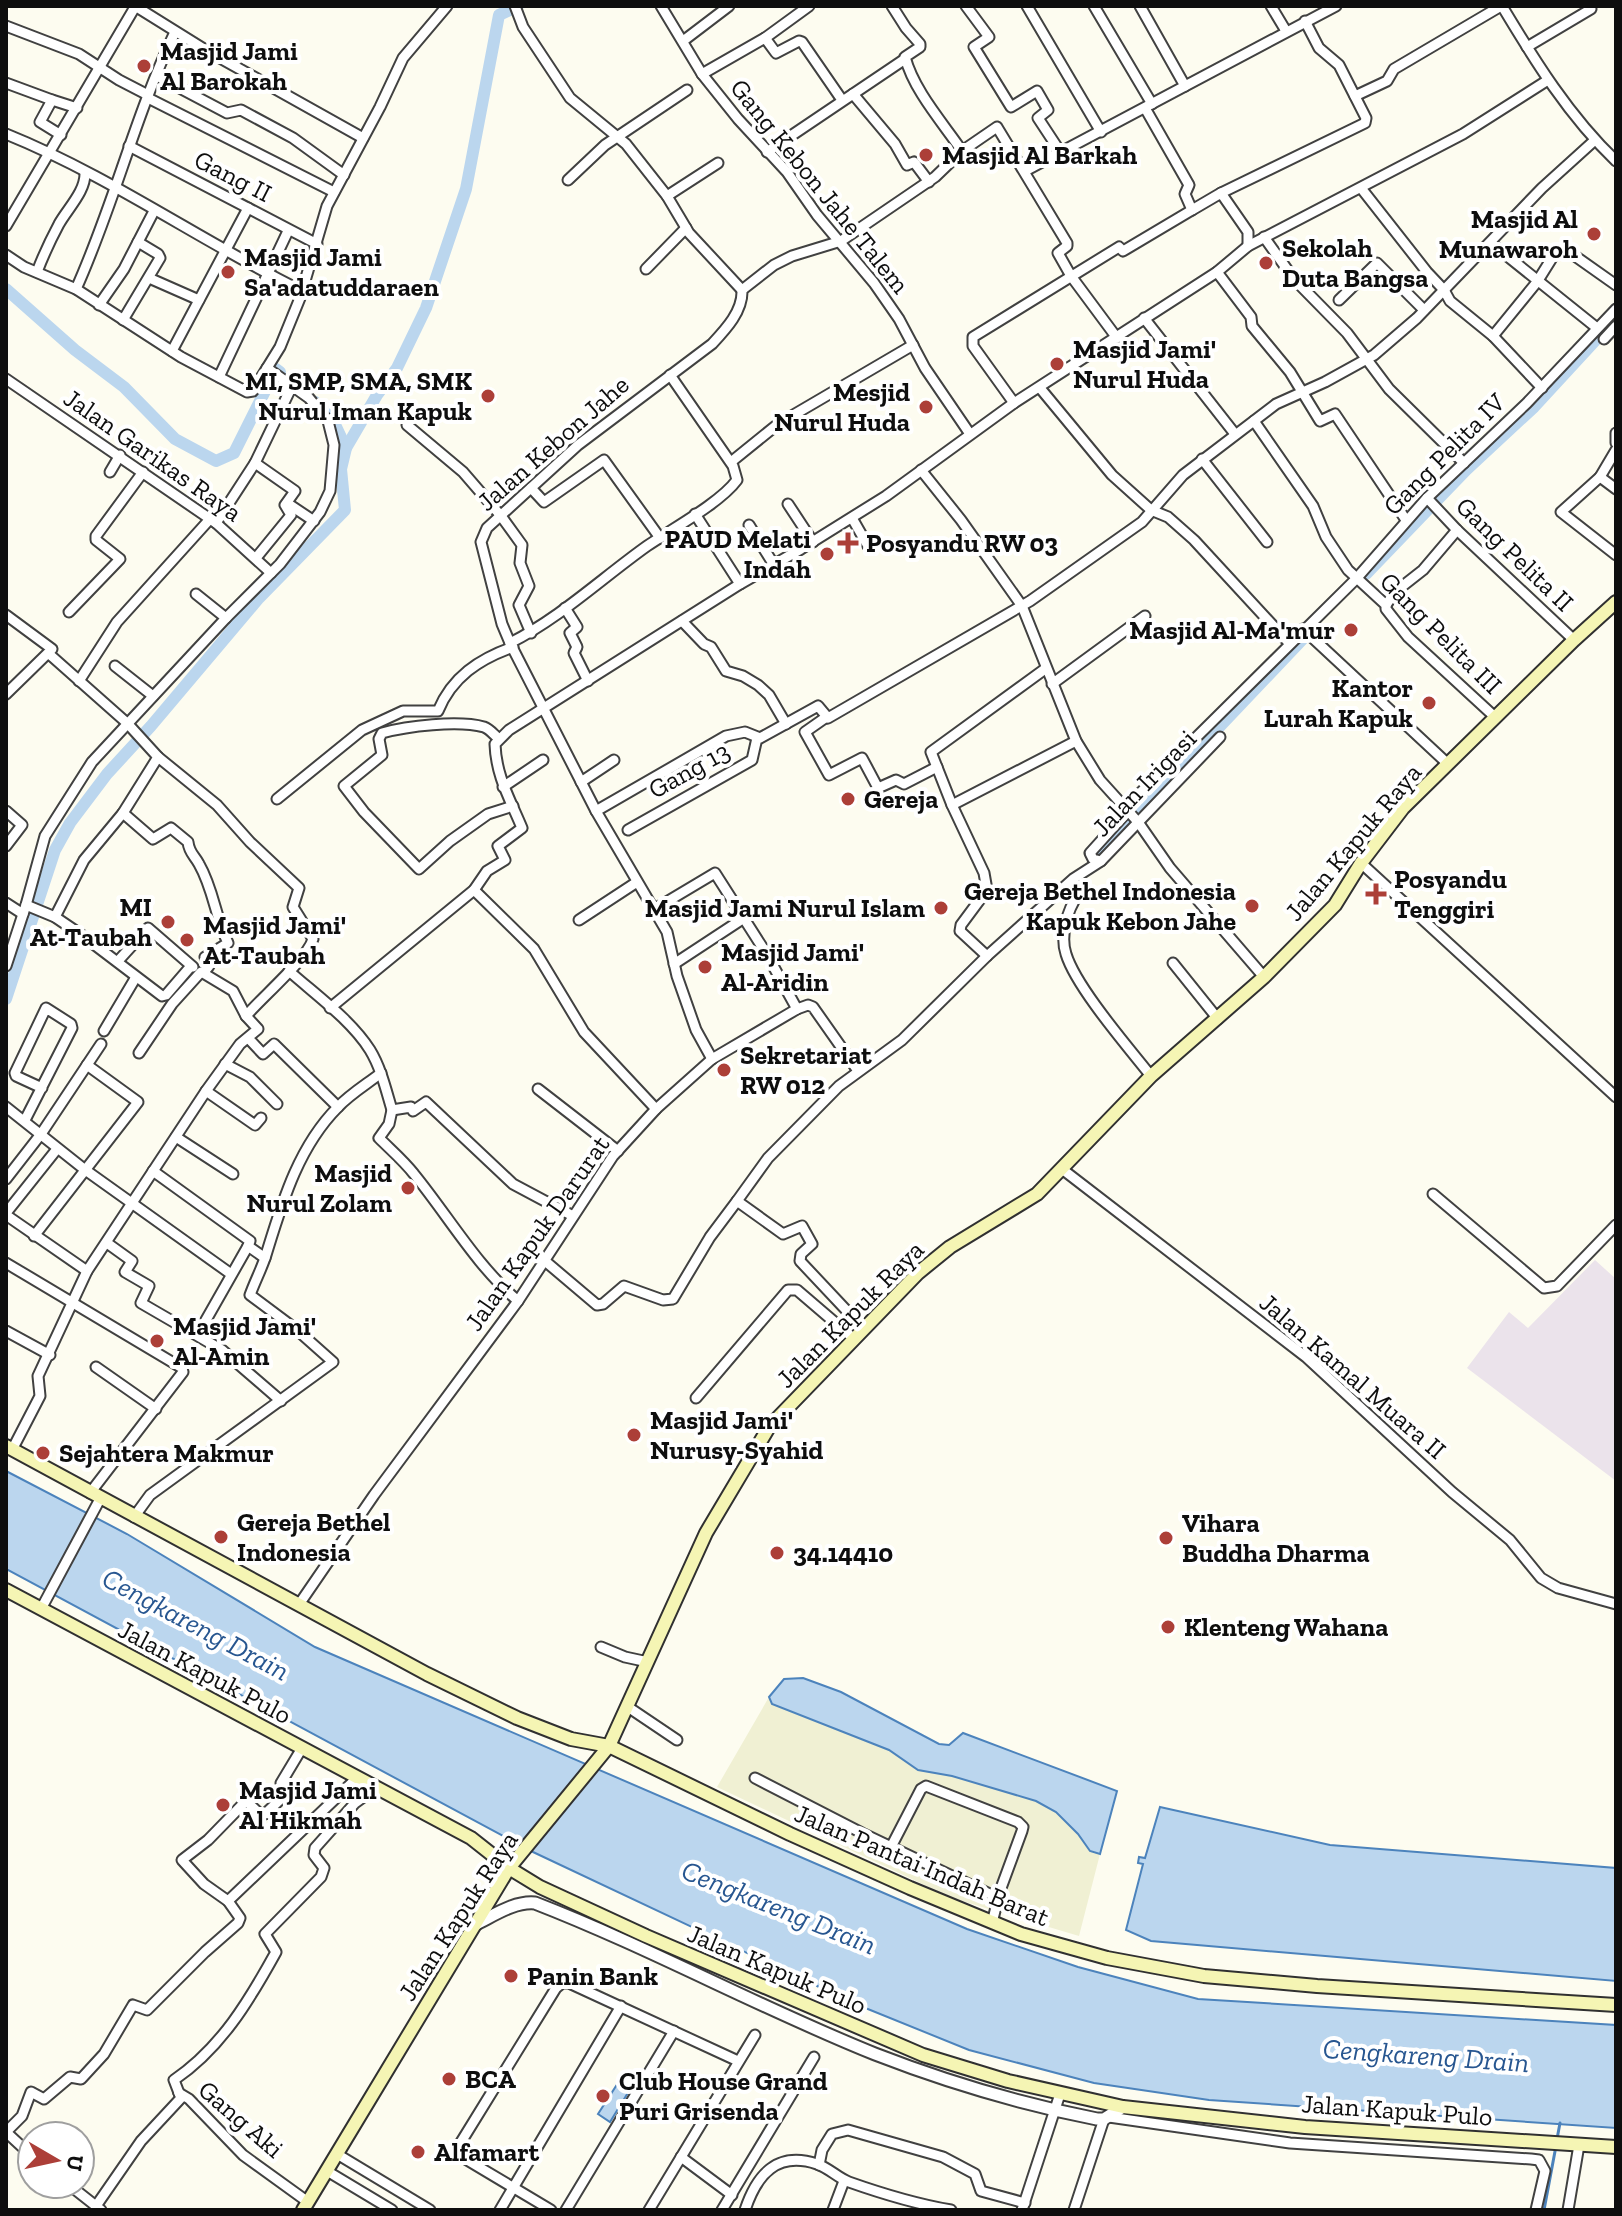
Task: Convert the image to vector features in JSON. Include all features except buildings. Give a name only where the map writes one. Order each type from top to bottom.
[{"type":"main road","name":"Jalan Kapuk Raya","points":[[306,2206],[509,1868],[609,1746],[706,1533],[769,1427],[931,1261],[1037,1194],[1151,1076],[1264,977],[1335,905],[1361,863],[1403,808],[1616,602]]},
{"type":"main road","name":"Jalan Pantai Indah Barat","points":[[9,1448],[95,1500],[134,1517],[300,1603],[427,1674],[517,1718],[571,1739],[609,1746],[790,1834],[1021,1934],[1107,1958],[1204,1976],[1616,2005]]},
{"type":"main road","name":"Jalan Kapuk Pulo","points":[[9,1595],[44,1604],[471,1838],[509,1868],[540,1887],[923,2055],[1060,2094],[1123,2107],[1305,2127],[1612,2147]]},
{"type":"street","points":[[6,226],[135,6],[175,32],[363,138]]},
{"type":"street","points":[[6,255],[76,289],[172,351],[251,392],[280,347],[334,192],[403,58],[447,6]]},
{"type":"street","points":[[515,6],[519,21],[570,98],[626,144],[667,196],[686,228],[742,290],[783,260],[841,241],[929,182],[962,151],[997,127],[1067,243],[1057,253],[1117,338]]},
{"type":"street","name":"Gang Kebon Jahe Talem","points":[[661,6],[702,74],[787,172],[817,215],[841,241],[891,307],[925,368],[970,434]]},
{"type":"street","points":[[683,41],[729,6]]},
{"type":"street","points":[[702,74],[765,38],[809,6]]},
{"type":"street","points":[[767,152],[905,59],[920,44],[892,6]]},
{"type":"street","points":[[966,6],[989,37],[974,47],[985,68],[1011,107],[1037,91],[1048,110],[1038,117],[1061,153]]},
{"type":"street","points":[[1027,6],[1101,132]]},
{"type":"street","points":[[1094,6],[1189,185],[1185,196],[1192,210]]},
{"type":"street","points":[[1140,6],[1185,86]]},
{"type":"street","points":[[1271,6],[1286,31]]},
{"type":"street","points":[[1025,171],[1336,6]]},
{"type":"street","points":[[1355,96],[1384,83],[1394,69],[1501,6],[1548,80],[1595,140],[1614,155]]},
{"type":"street","points":[[1527,47],[1591,9]]},
{"type":"street","points":[[1014,403],[973,346],[972,338],[1119,247],[1123,251],[1221,193],[1364,124],[1366,118],[1337,62],[1319,48],[1305,21]]},
{"type":"street","points":[[6,26],[71,51],[148,96],[334,192]]},
{"type":"street","points":[[76,289],[175,32]]},
{"type":"street","points":[[765,38],[776,53],[802,42],[842,100]]},
{"type":"street","points":[[905,59],[925,96],[962,151]]},
{"type":"street","points":[[157,76],[227,113],[241,110],[293,138],[344,175]]},
{"type":"street","points":[[330,1008],[474,890],[487,871],[505,860],[498,846],[522,828],[503,787],[495,757],[495,744],[499,739],[543,706],[852,518],[1014,403],[1217,272],[1248,246],[1463,134],[1548,80]]},
{"type":"street","points":[[6,83],[77,108]]},
{"type":"street","points":[[568,180],[617,137],[687,90]]},
{"type":"street","points":[[853,94],[895,144],[907,165],[914,162],[929,182]]},
{"type":"street","points":[[52,100],[40,122],[61,135]]},
{"type":"street","points":[[6,134],[114,187],[223,251],[302,291]]},
{"type":"street","points":[[937,767],[904,784],[896,780],[878,788],[862,758],[829,775],[805,732],[1022,606],[1142,522],[1183,475],[1276,404],[1367,359],[1424,310],[1542,188],[1595,140]]},
{"type":"street","name":"Gang II","points":[[129,146],[317,244]]},
{"type":"street","points":[[667,196],[718,163]]},
{"type":"street","points":[[37,272],[82,186],[85,172]]},
{"type":"street","points":[[1361,188],[1450,301],[1493,336],[1542,388]]},
{"type":"street","points":[[1221,193],[1248,232],[1248,246]]},
{"type":"street","points":[[172,351],[248,208]]},
{"type":"street","points":[[99,305],[154,211]]},
{"type":"street","points":[[646,269],[686,228]]},
{"type":"street","points":[[219,377],[288,231]]},
{"type":"street","points":[[1264,237],[1294,279],[1347,333],[1389,389],[1464,463]]},
{"type":"street","points":[[123,320],[160,257],[138,242]]},
{"type":"street","points":[[1491,243],[1597,328]]},
{"type":"street","points":[[1493,336],[1537,282],[1557,250],[1565,249],[1616,285]]},
{"type":"street","points":[[1339,300],[1377,263],[1424,310]]},
{"type":"street","points":[[1217,272],[1251,317],[1252,326],[1303,391],[1320,421],[1336,414],[1406,520]]},
{"type":"street","points":[[149,278],[199,300]]},
{"type":"street","name":"Jalan Kebon Jahe","points":[[712,1059],[696,1030],[667,932],[596,811],[502,624],[481,542],[487,528],[578,445],[699,356],[725,331],[743,300],[742,290]]},
{"type":"street","name":"Gang Pelita IV","points":[[1131,815],[1289,643],[1357,581],[1406,520],[1542,388],[1616,309]]},
{"type":"street","points":[[1144,318],[1235,434]]},
{"type":"street","points":[[1604,339],[1616,326]]},
{"type":"street","points":[[731,462],[778,424],[913,345]]},
{"type":"street","points":[[6,966],[28,909],[45,836],[92,762],[130,727],[153,696],[271,573],[314,521],[330,491],[334,445],[328,421],[309,398],[268,369]]},
{"type":"street","points":[[277,799],[362,730],[403,711],[438,711],[444,696],[470,666],[531,633],[733,485],[737,473],[731,462],[670,375]]},
{"type":"street","name":"Jalan Garikas Raya","points":[[6,379],[213,521],[271,573]]},
{"type":"street","points":[[79,681],[117,622],[213,521],[255,463],[292,386]]},
{"type":"street","points":[[1040,388],[1112,475],[1151,510],[1168,517],[1194,540],[1289,643]]},
{"type":"street","name":"Gang Pelita III","points":[[1254,421],[1313,506],[1326,537],[1357,581],[1386,605],[1408,637],[1496,718]]},
{"type":"street","points":[[407,425],[463,472],[501,516],[523,548],[520,563],[529,586],[519,605],[531,633]]},
{"type":"street","points":[[1616,433],[1616,443]]},
{"type":"street","points":[[1616,450],[1600,477],[1561,512],[1616,555]]},
{"type":"street","points":[[110,472],[120,455]]},
{"type":"street","points":[[1202,459],[1267,542]]},
{"type":"street","points":[[531,488],[544,502],[604,460],[660,538]]},
{"type":"street","points":[[255,463],[294,488],[295,493],[285,507],[291,515],[256,558]]},
{"type":"street","points":[[921,470],[1022,606],[1076,741],[1100,780],[1131,815],[1170,868],[1264,977]]},
{"type":"street","points":[[69,612],[120,559],[96,540],[96,536],[143,472]]},
{"type":"street","points":[[1600,477],[1616,489]]},
{"type":"street","name":"Gang Pelita II","points":[[1428,500],[1574,640]]},
{"type":"street","points":[[287,503],[314,521]]},
{"type":"street","points":[[788,504],[813,542]]},
{"type":"street","points":[[695,514],[740,584]]},
{"type":"street","points":[[852,518],[868,546]]},
{"type":"street","points":[[749,525],[774,565]]},
{"type":"street","points":[[1386,605],[1395,592],[1423,570],[1457,530]]},
{"type":"street","points":[[196,594],[226,618]]},
{"type":"street","points":[[565,608],[577,627],[570,633],[577,647],[574,653],[588,681]]},
{"type":"street","points":[[6,615],[52,649]]},
{"type":"street","points":[[1052,684],[1145,616]]},
{"type":"street","points":[[682,621],[704,644],[711,647],[726,671],[743,676],[769,695],[786,724]]},
{"type":"street","points":[[1304,630],[1448,764]]},
{"type":"street","points":[[6,694],[48,653],[130,727],[149,749],[217,805],[250,842],[299,888],[293,907],[313,939],[311,945],[246,1016]]},
{"type":"street","points":[[115,666],[153,696]]},
{"type":"street","points":[[987,956],[960,931],[961,925],[987,890],[984,873],[931,752],[1045,669]]},
{"type":"street","points":[[596,811],[726,736],[745,732],[757,738],[818,706],[825,718]]},
{"type":"street","points":[[499,739],[484,727],[465,726],[428,726],[382,733],[379,739],[382,755],[344,786],[364,812],[419,869],[450,841],[488,814],[513,806]]},
{"type":"street","name":"Jalan Irigasi","points":[[545,1261],[597,1305],[603,1304],[624,1286],[663,1300],[673,1299],[710,1237],[774,1152],[839,1086],[902,1040],[987,956],[1073,879],[1101,861],[1093,859],[1090,853],[1220,737]]},
{"type":"street","name":"Gang 13","points":[[628,830],[752,760],[757,738]]},
{"type":"street","points":[[952,805],[1076,741]]},
{"type":"street","points":[[53,916],[84,860],[123,813],[158,757]]},
{"type":"street","points":[[503,787],[543,760]]},
{"type":"street","points":[[581,782],[614,760]]},
{"type":"street","points":[[6,811],[22,825],[6,846]]},
{"type":"street","points":[[123,813],[153,839],[171,828],[188,842],[189,851],[198,862],[215,901],[218,920],[228,943],[205,957],[209,966],[172,1004],[139,1053]]},
{"type":"street","points":[[1361,863],[1616,1097]]},
{"type":"street","points":[[653,910],[714,873],[797,1009],[808,1005],[813,1007],[858,1071]]},
{"type":"street","points":[[579,920],[637,882]]},
{"type":"street","points":[[474,890],[534,949],[584,1032],[656,1109]]},
{"type":"street","points":[[1078,895],[1072,903],[1065,926],[1065,953],[1085,990],[1151,1076]]},
{"type":"street","points":[[6,903],[53,916],[162,996],[191,966]]},
{"type":"street","points":[[674,964],[744,918]]},
{"type":"street","points":[[9,1448],[40,1396],[38,1376],[87,1271],[206,1091],[240,1044],[258,1027],[246,1016],[233,991],[191,966],[148,928],[118,961]]},
{"type":"street","points":[[1173,963],[1218,1019]]},
{"type":"street","points":[[289,971],[370,1050],[381,1073],[392,1110],[389,1124],[379,1138],[413,1172],[495,1281],[518,1301]]},
{"type":"street","points":[[104,1031],[136,977]]},
{"type":"street","points":[[25,1120],[42,1088],[72,1028],[71,1024],[46,1008],[15,1073],[42,1088]]},
{"type":"street","name":"Jalan Kapuk Darurat","points":[[300,1603],[374,1495],[518,1301],[618,1151],[656,1109],[712,1059],[797,1009]]},
{"type":"street","points":[[248,1038],[263,1054],[274,1044],[338,1107]]},
{"type":"street","points":[[6,1179],[41,1134],[101,1044]]},
{"type":"street","points":[[225,1064],[250,1077],[277,1104]]},
{"type":"street","points":[[34,1236],[138,1102],[87,1065]]},
{"type":"street","points":[[134,1517],[150,1495],[333,1361],[250,1295],[280,1206],[308,1145],[338,1107],[381,1073]]},
{"type":"street","points":[[538,1089],[618,1151]]},
{"type":"street","points":[[206,1091],[255,1125],[261,1118]]},
{"type":"street","points":[[392,1110],[411,1107],[413,1111],[426,1102],[513,1184],[573,1216]]},
{"type":"street","points":[[6,1107],[57,1149],[231,1274]]},
{"type":"street","points":[[176,1137],[233,1174]]},
{"type":"street","points":[[57,1149],[6,1214],[87,1271]]},
{"type":"street","name":"Jalan Kamal Muara II","points":[[1062,1169],[1306,1357],[1452,1492],[1510,1540],[1541,1578],[1558,1588],[1616,1604]]},
{"type":"street","points":[[153,1171],[250,1241],[198,1334]]},
{"type":"street","points":[[1433,1194],[1544,1288],[1557,1286],[1616,1225]]},
{"type":"street","points":[[737,1201],[783,1234],[802,1226],[812,1244],[801,1254],[800,1261],[863,1328]]},
{"type":"street","points":[[107,1243],[132,1261],[125,1272],[149,1286],[141,1303],[222,1350],[281,1401]]},
{"type":"street","points":[[248,1246],[265,1258]]},
{"type":"street","points":[[6,1263],[182,1368],[182,1376],[95,1500],[44,1604]]},
{"type":"street","points":[[696,1398],[788,1290],[797,1290],[853,1338]]},
{"type":"street","points":[[6,1331],[50,1355]]},
{"type":"street","points":[[96,1367],[156,1409]]},
{"type":"street","points":[[601,1647],[648,1662]]},
{"type":"street","points":[[628,1707],[677,1740]]},
{"type":"street","points":[[18,2120],[31,2092],[44,2099],[70,2077],[81,2079],[104,2054],[133,2005],[147,2010],[238,1923],[240,1918],[228,1901],[204,1884],[182,1860],[208,1840],[246,1801],[261,1815],[275,1805],[285,1795],[281,1783],[302,1748]]},
{"type":"street","points":[[228,1901],[358,1777]]},
{"type":"street","points":[[755,1778],[997,1899]]},
{"type":"street","points":[[891,1847],[921,1789],[926,1786],[1018,1822],[1023,1827],[1022,1831],[997,1899],[992,1923]]},
{"type":"street","points":[[179,2093],[174,2080],[199,2063],[215,2046],[257,1987],[276,1952],[265,1934],[321,1877],[324,1868],[314,1855],[315,1848],[355,1803],[377,1787]]},
{"type":"street","name":"Jalan Kapuk Pulo","points":[[474,1925],[511,1907],[535,1903],[877,2054],[938,2077],[1055,2110],[1106,2118]]},
{"type":"street","points":[[551,2210],[457,2154],[458,2147],[556,1988],[569,1983],[738,2061]]},
{"type":"street","points":[[500,2210],[621,2006]]},
{"type":"street","points":[[566,2210],[674,2031]]},
{"type":"street","points":[[649,2210],[755,2035]]},
{"type":"street","points":[[722,2210],[814,2057]]},
{"type":"street","name":"Gang Aki","points":[[179,2093],[189,2099],[243,2155],[306,2206]]},
{"type":"street","name":"Gang Aki","points":[[99,2208],[141,2141],[181,2098],[179,2093]]},
{"type":"street","points":[[819,2165],[822,2150],[832,2134],[848,2130],[943,2157],[975,2174],[981,2191],[1024,2207],[1060,2094]]},
{"type":"street","points":[[1074,2210],[1106,2118],[1123,2107]]},
{"type":"street","points":[[1106,2118],[1290,2143],[1539,2160],[1545,2171],[1536,2210]]},
{"type":"street","points":[[16,2122],[6,2132],[16,2141]]},
{"type":"street","points":[[1568,2210],[1579,2145]]},
{"type":"street","points":[[337,2154],[430,2210]]},
{"type":"street","points":[[681,2157],[732,2195]]},
{"type":"street","points":[[745,2210],[751,2191],[770,2168],[794,2159],[819,2165],[844,2181],[920,2208],[951,2210]]},
{"type":"street","points":[[327,2171],[392,2210]]},
{"type":"street","points":[[833,2210],[844,2181]]},
{"type":"shaded area","points":[[1595,1260],[1616,1279],[1616,1481],[1467,1368],[1509,1312],[1528,1328]]},
{"type":"green space","points":[[769,1697],[772,1704],[889,1750],[918,1770],[952,1776],[1036,1801],[1056,1812],[1090,1851],[1100,1854],[1079,1936],[952,1898],[717,1787]]},
{"type":"water","name":"Cengkareng Drain","points":[[6,1471],[127,1534],[315,1647],[967,1929],[1078,1967],[1198,1999],[1616,2025],[1616,2128],[1209,2100],[1094,2083],[969,2050],[853,2003],[533,1852],[6,1569]]},
{"type":"water","points":[[803,1678],[841,1692],[939,1744],[949,1745],[963,1733],[1117,1791],[1100,1854],[1090,1851],[1056,1812],[1036,1801],[952,1776],[918,1770],[889,1750],[772,1704],[769,1697],[784,1679]]},
{"type":"water","points":[[1160,1807],[1330,1845],[1616,1868],[1616,1981],[1151,1941],[1126,1930],[1143,1864],[1138,1863],[1139,1857],[1145,1858]]},
{"type":"water","points":[[618,2083],[629,2091],[610,2122],[598,2114]]},
{"type":"waterway","points":[[6,999],[55,850],[70,823],[107,774],[259,598],[345,510],[341,469],[346,448],[397,368],[426,308],[466,189],[499,15],[518,6]]},
{"type":"waterway","points":[[6,289],[75,350],[124,387],[175,439],[216,461],[234,453],[276,369],[280,372]]},
{"type":"waterway","points":[[1366,574],[1466,470],[1534,407],[1616,318]]},
{"type":"waterway","points":[[315,402],[331,416],[346,448]]},
{"type":"waterway","points":[[1096,857],[1314,627]]},
{"type":"waterway","points":[[1557,2139],[1560,2123]]},
{"type":"waterway","points":[[1544,2210],[1556,2146]]},
{"type":"place","name":"Masjid Jami Al Barokah","points":[[144,66]]},
{"type":"place","name":"Masjid Al Barkah","points":[[926,155]]},
{"type":"place","name":"Masjid Al Munawaroh","points":[[1594,234]]},
{"type":"place","name":"Sekolah Duta Bangsa","points":[[1266,263]]},
{"type":"place","name":"Masjid Jami Sa'adatuddaraen","points":[[228,272]]},
{"type":"place","name":"Masjid Jami' Nurul Huda","points":[[1057,364]]},
{"type":"place","name":"MI, SMP, SMA, SMK Nurul Iman Kapuk","points":[[488,396]]},
{"type":"place","name":"Mesjid Nurul Huda","points":[[926,407]]},
{"type":"place","name":"Posyandu RW 03","points":[[848,543]]},
{"type":"place","name":"PAUD Melati Indah","points":[[827,554]]},
{"type":"place","name":"Masjid Al-Ma'mur","points":[[1351,630]]},
{"type":"place","name":"Kantor Lurah Kapuk","points":[[1429,703]]},
{"type":"place","name":"Gereja","points":[[848,799]]},
{"type":"place","name":"Posyandu Tenggiri","points":[[1376,894]]},
{"type":"place","name":"Gereja Bethel Indonesia Kapuk Kebon Jahe","points":[[1252,906]]},
{"type":"place","name":"Masjid Jami Nurul Islam","points":[[941,908]]},
{"type":"place","name":"MI At-Taubah","points":[[168,922]]},
{"type":"place","name":"Masjid Jami' At-Taubah","points":[[187,940]]},
{"type":"place","name":"Masjid Jami' Al-Aridin","points":[[705,967]]},
{"type":"place","name":"Sekretariat RW 012","points":[[724,1070]]},
{"type":"place","name":"Masjid Nurul Zolam","points":[[408,1188]]},
{"type":"place","name":"Masjid Jami' Al-Amin","points":[[157,1341]]},
{"type":"place","name":"Masjid Jami' Nurusy-Syahid","points":[[634,1435]]},
{"type":"place","name":"Sejahtera Makmur","points":[[43,1453]]},
{"type":"place","name":"Gereja Bethel Indonesia","points":[[221,1537]]},
{"type":"place","name":"Vihara Buddha Dharma","points":[[1166,1538]]},
{"type":"place","name":"34.14410","points":[[777,1553]]},
{"type":"place","name":"Klenteng Wahana","points":[[1168,1627]]},
{"type":"place","name":"Masjid Jami Al Hikmah","points":[[223,1805]]},
{"type":"place","name":"Panin Bank","points":[[511,1976]]},
{"type":"place","name":"BCA","points":[[449,2079]]},
{"type":"place","name":"Club House Grand Puri Grisenda","points":[[603,2096]]},
{"type":"place","name":"Alfamart","points":[[418,2152]]}]
